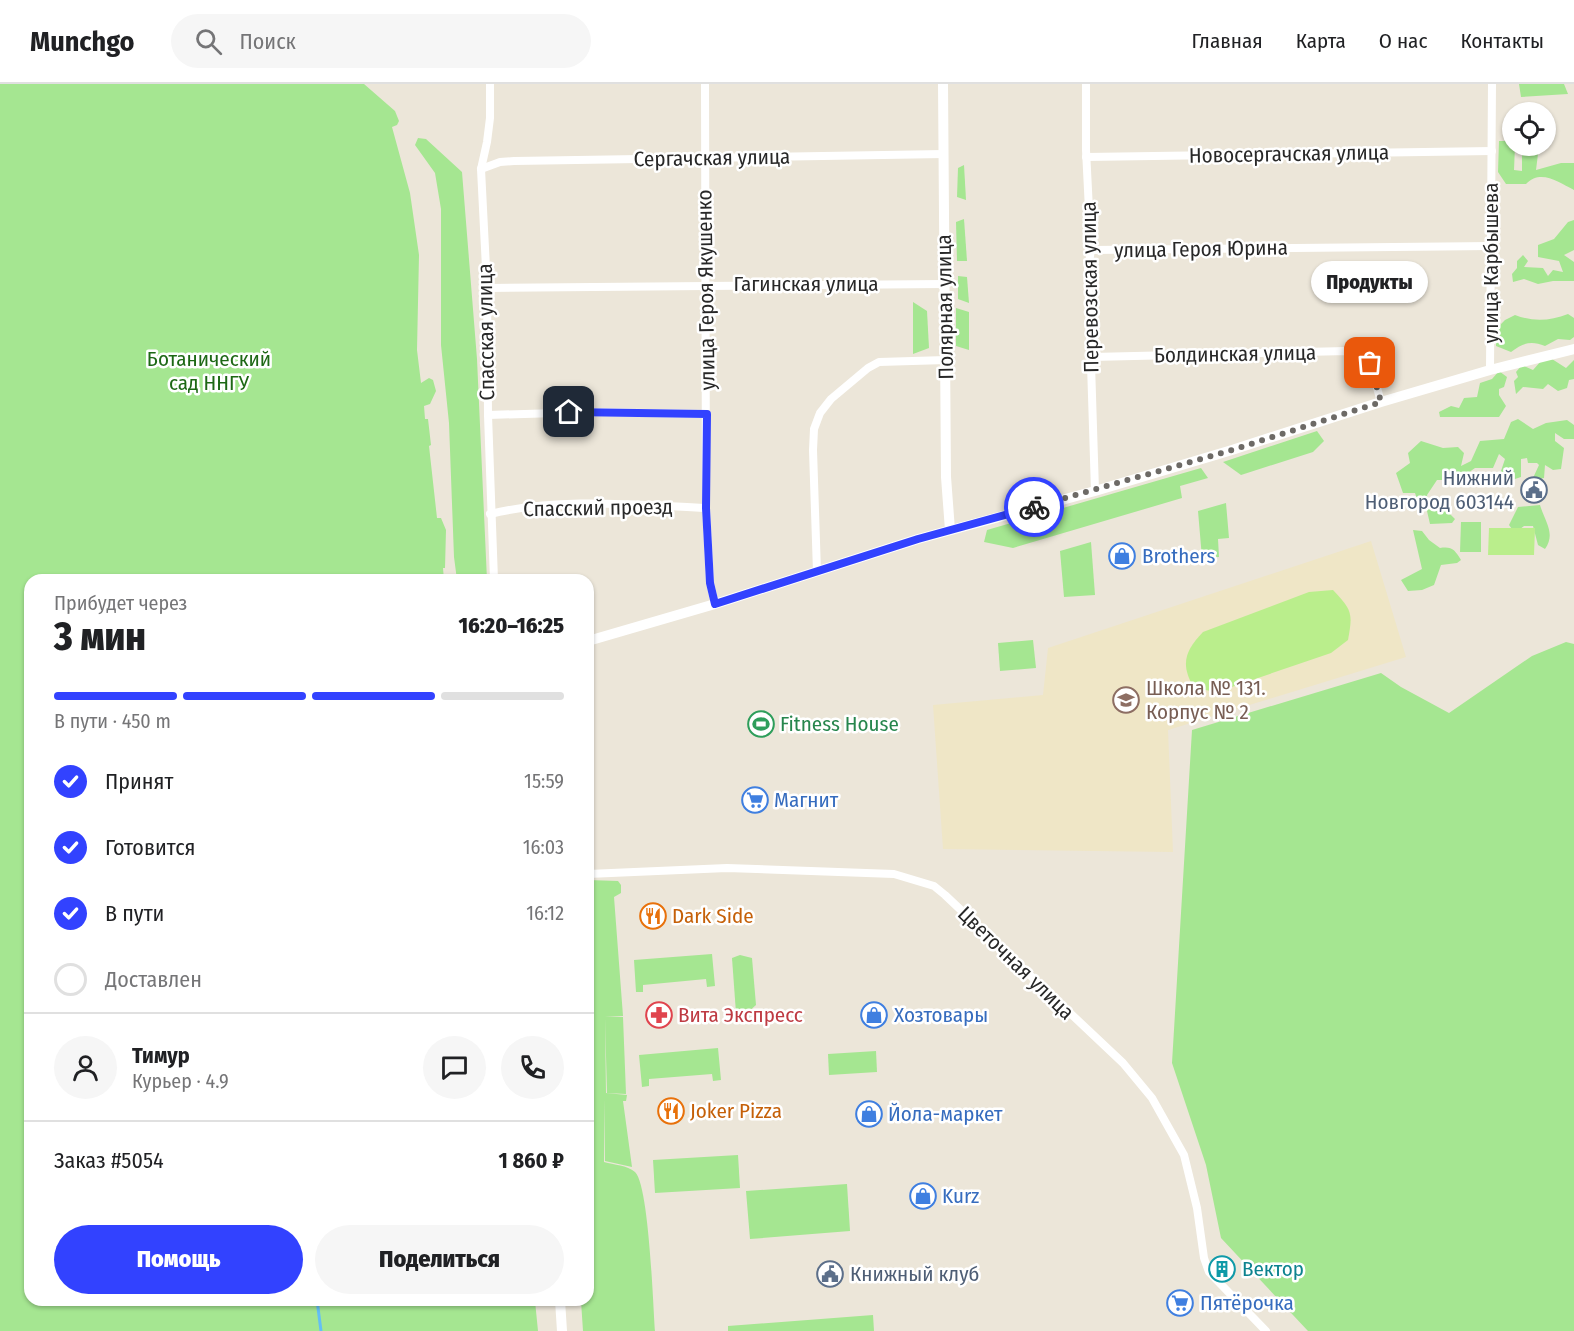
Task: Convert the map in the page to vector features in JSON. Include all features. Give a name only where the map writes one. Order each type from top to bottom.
[{"type":"main road","name":"Полярная улица","points":[[943,84],[946,477],[950,530]]},
{"type":"main road","points":[[594,639],[950,530],[1095,491],[1232,450],[1381,402],[1490,370],[1574,349]]},
{"type":"main road","points":[[560,1306],[562,1331]]},
{"type":"street","name":"Спасская улица","points":[[490,84],[490,117],[481,169],[487,288],[490,514],[494,574]]},
{"type":"street","name":"улица Героя Якушенко","points":[[705,84],[706,508],[710,583],[715,604]]},
{"type":"street","name":"Перевозская улица","points":[[1086,84],[1086,157],[1091,250],[1088,269],[1095,491]]},
{"type":"street","name":"улица Карбышева","points":[[1490,370],[1492,84]]},
{"type":"street","name":"Новосергачская улица","points":[[1086,157],[1492,151]]},
{"type":"street","name":"Сергачская улица","points":[[481,169],[500,162],[514,161],[944,154]]},
{"type":"street","name":"улица Героя Юрина","points":[[1091,250],[1492,246]]},
{"type":"street","name":"Гагинская улица","points":[[487,288],[945,284]]},
{"type":"street","name":"Болдинская улица","points":[[1092,357],[1347,351],[1370,363],[1381,402]]},
{"type":"street","points":[[817,572],[813,450],[814,429],[820,413],[831,399],[868,368],[879,362],[946,360]]},
{"type":"street","points":[[488,415],[590,412],[707,414]]},
{"type":"street","name":"Спасский проезд","points":[[490,514],[513,508],[557,504],[706,508]]},
{"type":"street","name":"Цветочная улица","points":[[594,874],[728,868],[894,874],[934,886],[1137,1077],[1152,1098],[1184,1155],[1197,1208],[1202,1249],[1209,1272],[1266,1331]]},
{"type":"shaded area","name":"Школа № 131. Корпус № 2","points":[[1371,541],[1406,657],[1168,730],[1173,852],[943,849],[933,705],[1043,695],[1048,648]]},
{"type":"green space","name":"Ботанический сад ННГУ","points":[[0,84],[364,84],[395,111],[399,121],[392,127],[410,193],[419,255],[417,350],[421,383],[429,378],[433,380],[436,391],[430,404],[424,406],[425,419],[428,419],[437,518],[441,518],[446,530],[444,574],[24,574],[24,1306],[536,1306],[538,1331],[0,1331]]},
{"type":"green space","points":[[1519,84],[1564,84],[1568,94],[1521,97]]},
{"type":"green space","points":[[418,138],[426,139],[462,172],[477,359],[487,574],[456,574],[449,423],[441,345],[441,209],[435,173],[415,145]]},
{"type":"green space","points":[[1499,141],[1502,141],[1502,156],[1515,156],[1514,170],[1522,171],[1522,156],[1538,156],[1536,170],[1561,163],[1574,163],[1574,190],[1544,177],[1538,177],[1526,184],[1506,184],[1498,172]]},
{"type":"green space","points":[[964,165],[966,200],[957,197],[958,168]]},
{"type":"green space","points":[[964,219],[967,261],[957,261],[956,222]]},
{"type":"green space","points":[[1574,220],[1574,250],[1564,255],[1574,262],[1574,281],[1538,284],[1524,279],[1513,282],[1512,274],[1517,268],[1517,261],[1523,255],[1528,261],[1524,267],[1543,268],[1548,276],[1553,270],[1563,272],[1559,261],[1538,257],[1538,245],[1554,239],[1568,222]]},
{"type":"green space","points":[[958,276],[967,277],[969,303],[958,299]]},
{"type":"green space","points":[[913,302],[927,311],[929,348],[913,354]]},
{"type":"green space","points":[[956,308],[969,312],[969,350],[956,346]]},
{"type":"green space","points":[[1568,314],[1574,318],[1574,337],[1570,340],[1558,339],[1545,346],[1527,343],[1511,352],[1496,346],[1496,329],[1505,320],[1515,315],[1542,320]]},
{"type":"green space","points":[[1552,359],[1566,368],[1574,360],[1574,379],[1569,380],[1567,388],[1558,391],[1548,384],[1543,389],[1523,387],[1516,394],[1514,381],[1518,377],[1516,372],[1522,365],[1533,370],[1541,361]]},
{"type":"green space","points":[[1499,371],[1507,377],[1504,387],[1499,389],[1499,395],[1506,406],[1499,417],[1440,417],[1439,412],[1451,406],[1459,408],[1464,398],[1477,397],[1480,383],[1492,379]]},
{"type":"green space","points":[[1518,419],[1533,429],[1546,423],[1567,420],[1574,425],[1574,439],[1564,439],[1555,433],[1555,441],[1564,448],[1561,469],[1553,470],[1545,465],[1544,478],[1535,480],[1533,478],[1539,465],[1528,463],[1527,458],[1521,459],[1521,477],[1512,480],[1499,477],[1505,459],[1499,454],[1493,468],[1475,468],[1458,480],[1437,480],[1427,495],[1429,504],[1446,510],[1455,519],[1452,523],[1430,524],[1427,511],[1419,505],[1415,493],[1403,493],[1396,473],[1410,463],[1408,453],[1421,441],[1443,448],[1458,447],[1464,453],[1461,466],[1471,461],[1480,441],[1504,439],[1511,422]]},
{"type":"green space","points":[[1317,431],[1324,441],[1313,452],[1241,475],[1223,462]]},
{"type":"green space","points":[[1201,468],[1208,478],[1180,486],[1182,498],[1013,548],[984,542],[987,530]]},
{"type":"green space","points":[[1226,503],[1229,538],[1218,539],[1219,557],[1202,558],[1198,511]]},
{"type":"green space","points":[[1540,505],[1550,533],[1545,549],[1538,545],[1533,526],[1524,526],[1515,533],[1509,525],[1518,507]]},
{"type":"green space","points":[[1461,522],[1481,522],[1481,552],[1460,552]]},
{"type":"green space","points":[[1489,528],[1535,528],[1534,555],[1488,555]]},
{"type":"green space","points":[[1413,530],[1422,531],[1440,548],[1453,550],[1461,560],[1457,563],[1441,565],[1434,585],[1422,590],[1408,591],[1401,580],[1422,569]]},
{"type":"green space","points":[[1091,542],[1095,595],[1064,597],[1060,551]]},
{"type":"green space","points":[[1333,590],[1350,612],[1350,624],[1348,640],[1331,653],[1217,692],[1194,688],[1187,672],[1186,658],[1192,645],[1203,632],[1309,592]]},
{"type":"green space","points":[[1033,640],[1036,668],[1000,671],[998,643]]},
{"type":"green space","points":[[1566,642],[1574,644],[1574,1331],[1308,1331],[1221,1238],[1206,1165],[1172,1063],[1192,730],[1381,673],[1401,687],[1449,713],[1532,656]]},
{"type":"green space","points":[[594,880],[618,881],[621,885],[621,893],[614,897],[623,1016],[605,1017],[623,1017],[626,1094],[607,1093],[605,1018],[606,1093],[627,1095],[626,1101],[623,1101],[632,1167],[605,1161],[605,1099],[604,1162],[632,1170],[640,1181],[647,1221],[655,1331],[583,1331],[581,1306],[594,1306]]},
{"type":"green space","points":[[712,954],[715,986],[707,987],[706,979],[643,985],[643,992],[636,992],[634,960]]},
{"type":"green space","points":[[740,955],[752,958],[756,1005],[747,1013],[736,1013],[732,958]]},
{"type":"green space","points":[[718,1048],[721,1080],[713,1081],[712,1074],[649,1079],[649,1086],[642,1087],[639,1055]]},
{"type":"green space","points":[[876,1051],[877,1072],[829,1075],[828,1054]]},
{"type":"green space","points":[[738,1155],[740,1188],[655,1193],[653,1160]]},
{"type":"green space","points":[[847,1184],[850,1231],[750,1239],[746,1191]]},
{"type":"green space","points":[[873,1315],[874,1331],[728,1331],[728,1326]]},
{"type":"waterway","points":[[318,1306],[321,1331]]},
{"type":"way so far","points":[[1034,507],[1232,450],[1381,402],[1370,363]]},
{"type":"place","name":"Продукты","points":[[1370,363]]},
{"type":"place","name":"Нижний Новгород 603144","points":[[1534,490]]},
{"type":"place","name":"Brothers","points":[[1122,556]]},
{"type":"place","name":"Школа № 131. Корпус № 2","points":[[1126,700]]},
{"type":"place","name":"Fitness House","points":[[761,724]]},
{"type":"place","name":"Магнит","points":[[755,800]]},
{"type":"place","name":"Dark Side","points":[[653,916]]},
{"type":"place","name":"Вита Экспресс","points":[[659,1015]]},
{"type":"place","name":"Хозтовары","points":[[874,1015]]},
{"type":"place","name":"Joker Pizza","points":[[671,1111]]},
{"type":"place","name":"Йола-маркет","points":[[869,1114]]},
{"type":"place","name":"Kurz","points":[[923,1196]]},
{"type":"place","name":"Вектор","points":[[1222,1269]]},
{"type":"place","name":"Книжный клуб","points":[[830,1274]]},
{"type":"place","name":"Пятёрочка","points":[[1180,1303]]},
{"type":"route","points":[[569,412],[707,414],[706,508],[710,583],[715,604],[918,539],[1034,507]]}]
